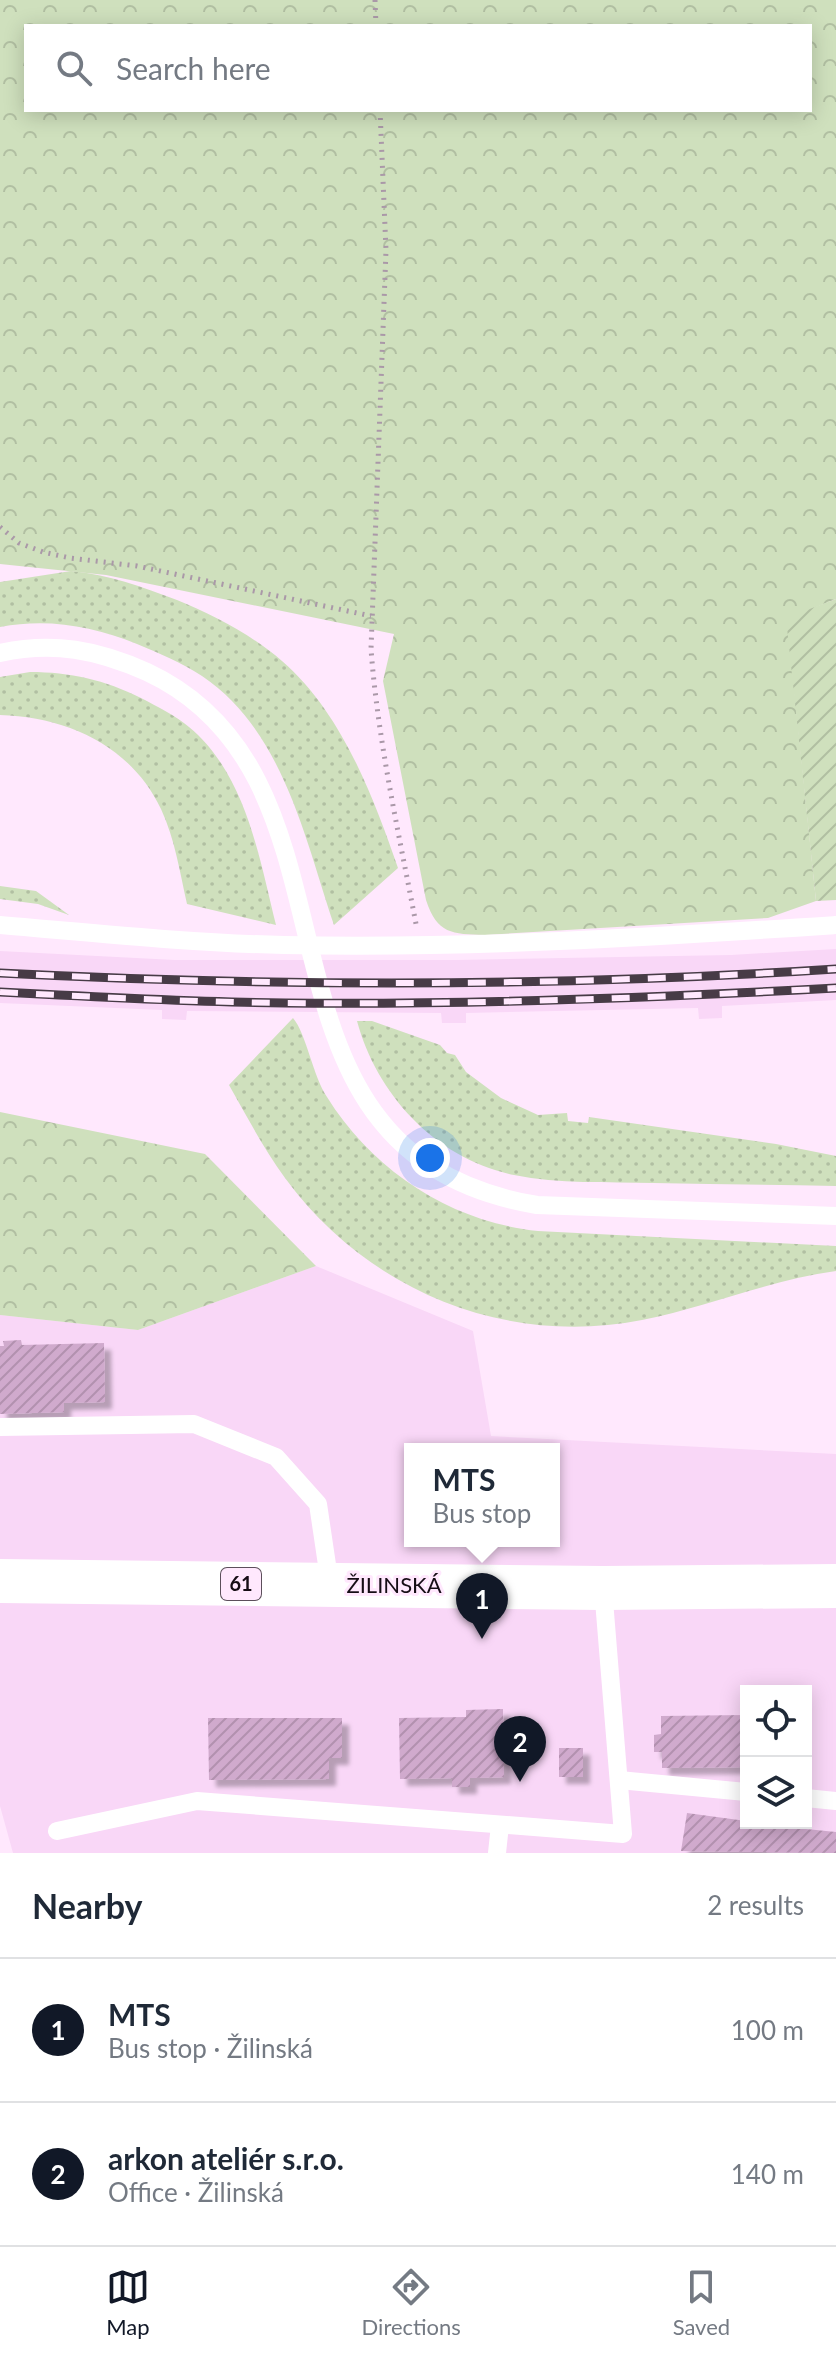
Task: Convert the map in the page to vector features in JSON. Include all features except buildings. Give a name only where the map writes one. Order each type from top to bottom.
[{"type":"main road","name":"ŽILINSKÁ","points":[[0,1581],[603,1588],[836,1586]]},
{"type":"lane","points":[[0,653],[24,647],[57,646],[105,655],[156,676],[187,695],[232,738],[250,765],[280,838],[332,1031],[346,1067],[366,1102],[391,1133],[441,1174],[469,1188],[537,1205],[836,1216]]},
{"type":"lane","points":[[0,925],[223,943],[420,945],[544,943],[836,925]]},
{"type":"lane","points":[[0,1427],[194,1424],[276,1457],[318,1504],[330,1585]]},
{"type":"lane","points":[[57,1831],[197,1801],[623,1834],[603,1588]]},
{"type":"lane","points":[[619,1780],[740,1791]]},
{"type":"lane","points":[[812,1799],[836,1801]]},
{"type":"lane","points":[[497,1853],[500,1825]]},
{"type":"path","points":[[375,0],[376,24]]},
{"type":"path","points":[[380,112],[386,250],[371,616],[373,682],[420,945]]},
{"type":"path","points":[[0,527],[19,543],[43,552],[137,566],[371,616]]},
{"type":"shaded area","points":[[836,949],[836,1000],[722,1006],[722,1018],[699,1019],[698,1008],[466,1013],[466,1023],[442,1023],[441,1013],[187,1011],[186,1020],[162,1019],[162,1010],[0,1003],[0,951],[175,960],[456,960],[731,955]]},
{"type":"shaded area","points":[[316,1266],[473,1331],[491,1436],[836,1454],[836,1853],[13,1853],[0,1806],[0,1315],[138,1330]]},
{"type":"green space","points":[[0,0],[836,0],[836,599],[787,619],[816,901],[768,918],[485,935],[447,930],[435,920],[426,900],[383,681],[394,634],[106,575],[0,564]]},
{"type":"green space","points":[[71,571],[125,582],[191,606],[245,634],[282,661],[322,705],[338,730],[366,785],[398,868],[334,925],[288,788],[253,726],[230,699],[202,676],[178,663],[103,632],[70,625],[35,623],[0,627],[0,582]]},
{"type":"green space","points":[[836,599],[836,900],[816,901],[786,618]]},
{"type":"green space","points":[[30,672],[87,678],[114,686],[178,719],[208,746],[224,768],[248,818],[276,925],[187,904],[174,844],[161,809],[133,768],[115,752],[73,729],[25,717],[0,715],[0,677]]},
{"type":"green space","points":[[0,886],[36,891],[69,915],[38,904],[0,899]]},
{"type":"green space","points":[[293,1018],[322,1088],[346,1124],[391,1170],[445,1204],[506,1226],[538,1231],[836,1246],[836,1271],[787,1281],[667,1315],[591,1326],[540,1325],[491,1317],[443,1302],[398,1280],[357,1252],[319,1218],[277,1167],[229,1085]]},
{"type":"green space","points":[[357,1021],[372,1021],[440,1045],[447,1053],[455,1055],[466,1072],[501,1098],[538,1115],[567,1113],[568,1121],[588,1123],[589,1117],[776,1144],[836,1156],[836,1186],[566,1181],[531,1178],[486,1167],[459,1155],[414,1120],[379,1074]]},
{"type":"green space","points":[[0,1112],[205,1154],[316,1266],[138,1330],[0,1315]]},
{"type":"railway","points":[[0,973],[209,981],[418,983],[627,979],[836,969]]},
{"type":"railway","points":[[0,992],[214,1002],[423,1003],[836,988]]},
{"type":"place","name":"MTS","points":[[482,1639]]},
{"type":"place","name":"arkon ateliér s.r.o.","points":[[520,1782]]}]
